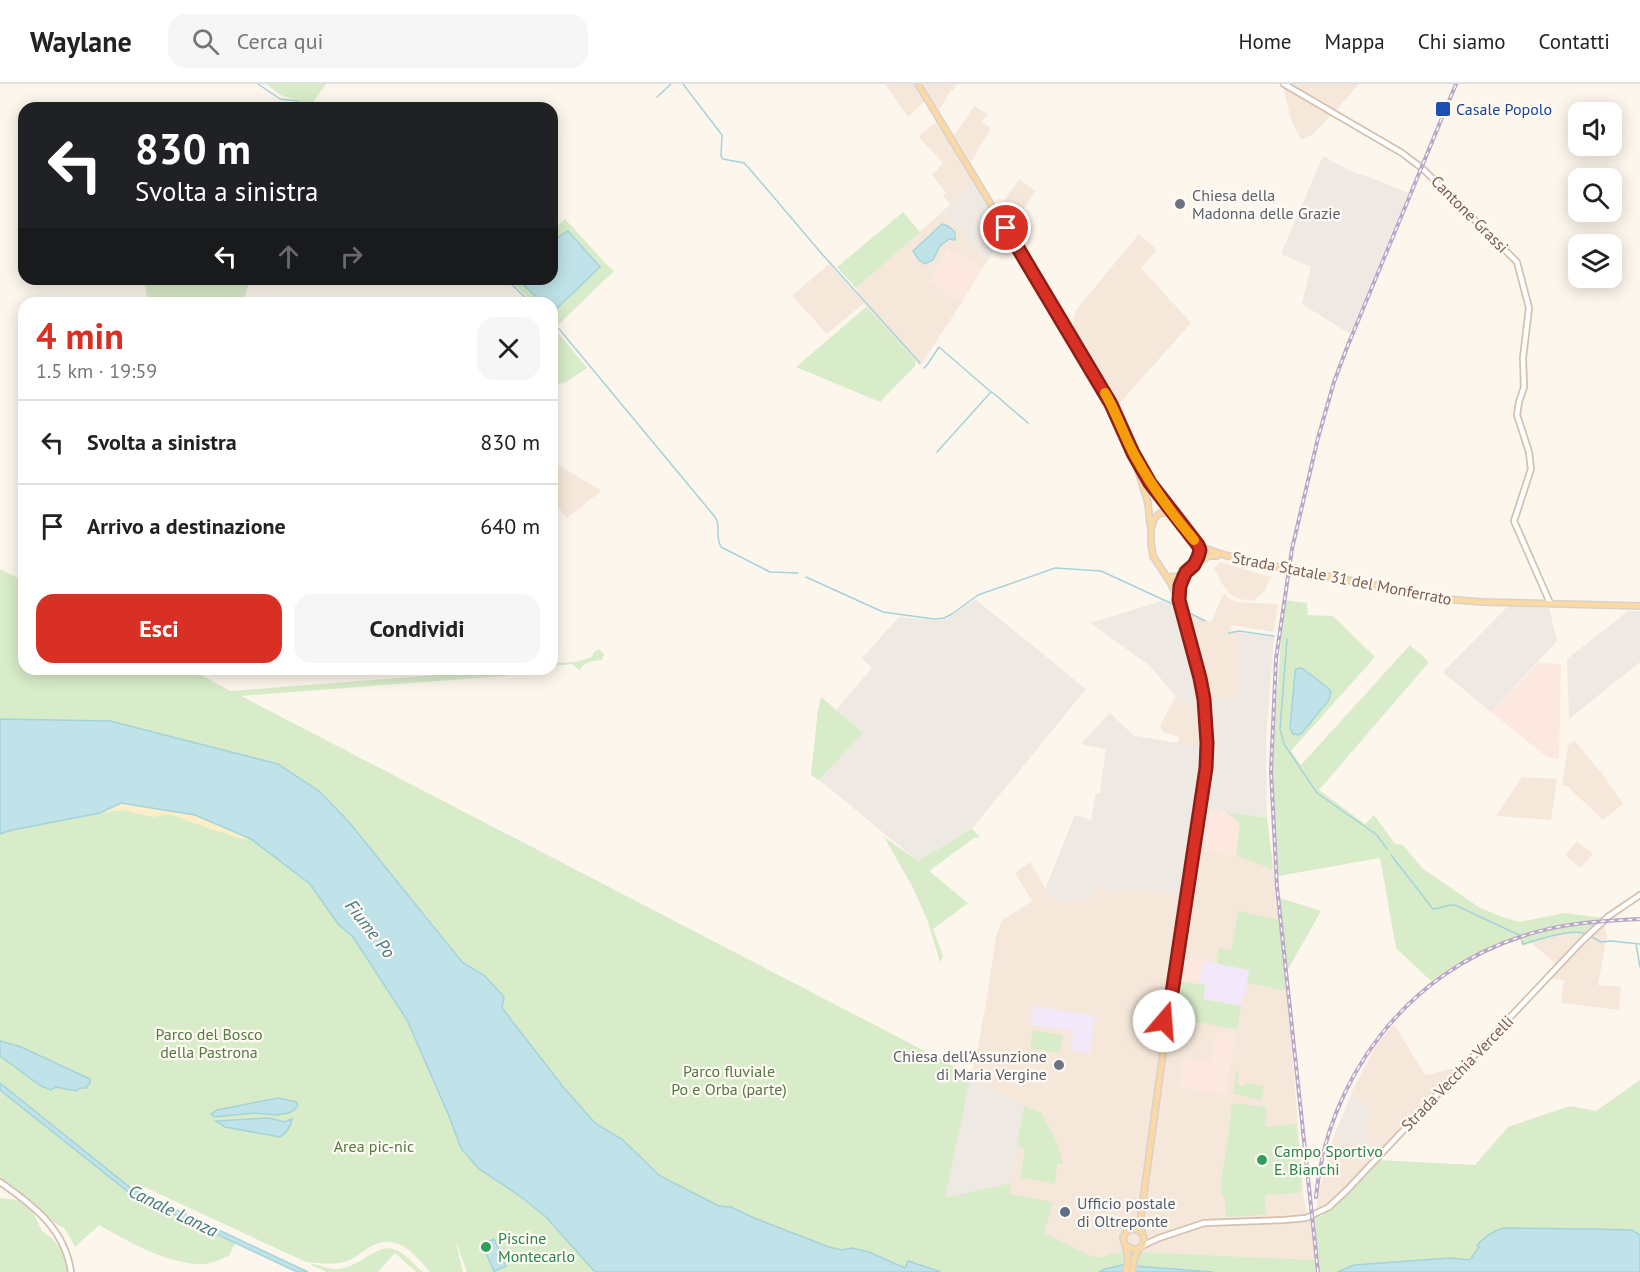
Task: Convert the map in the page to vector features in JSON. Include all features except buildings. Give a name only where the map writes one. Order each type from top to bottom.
[{"type":"main road","points":[[918,84],[1095,376],[1116,414],[1133,453],[1154,489],[1198,545],[1199,554],[1194,565],[1177,577],[1166,576]]},
{"type":"main road","points":[[1132,1272],[1144,1240],[1141,1215],[1201,804],[1207,743],[1200,678],[1179,602],[1153,556],[1148,503],[1133,453]]},
{"type":"main road","points":[[1151,529],[1158,514],[1168,513],[1174,516]]},
{"type":"main road","name":"Strada Statale 31 del Monferrato","points":[[1198,545],[1224,555],[1283,568],[1445,599],[1640,606]]},
{"type":"main road","name":"Strada Statale 31 del Monferrato","points":[[1194,565],[1206,557],[1224,555]]},
{"type":"main road","points":[[1179,602],[1180,586],[1186,572]]},
{"type":"main road","points":[[1126,1272],[1126,1248],[1123,1237],[1126,1231],[1134,1227],[1141,1215]]},
{"type":"main road","points":[[1130,1229],[1134,1228],[1142,1234]]},
{"type":"main road","points":[[1126,1248],[1139,1249]]},
{"type":"street","name":"Cantone Grassi","points":[[1284,84],[1424,168],[1518,265],[1529,308],[1523,358],[1524,387],[1517,415],[1529,452],[1531,469],[1514,521],[1550,603]]},
{"type":"street","name":"Strada Vecchia Vercelli","points":[[1139,1249],[1156,1239],[1204,1224],[1295,1220],[1312,1216],[1329,1207],[1582,941],[1609,916],[1640,895]]},
{"type":"street","points":[[0,1182],[34,1207],[55,1231],[66,1254],[71,1272]]},
{"type":"street","points":[[1142,1234],[1156,1239]]},
{"type":"shaded area","points":[[885,84],[914,84],[925,101],[908,117]]},
{"type":"shaded area","points":[[923,84],[957,84],[939,110]]},
{"type":"shaded area","points":[[1288,84],[1359,84],[1337,109],[1332,110]]},
{"type":"shaded area","points":[[1283,87],[1331,115],[1313,134],[1304,139],[1301,139],[1292,123]]},
{"type":"shaded area","points":[[974,106],[987,114],[982,122],[991,128],[971,162],[954,136]]},
{"type":"shaded area","points":[[938,121],[975,182],[950,204],[943,195],[946,193],[932,175],[943,163],[918,136]]},
{"type":"shaded area","points":[[1323,156],[1352,172],[1408,193],[1350,334],[1302,304],[1311,267],[1281,254]]},
{"type":"shaded area","points":[[1019,179],[1036,191],[1023,210],[1026,213],[1013,230],[996,205],[1004,201]]},
{"type":"shaded area","points":[[975,182],[1006,232],[987,262],[943,211]]},
{"type":"shaded area","points":[[943,211],[987,262],[982,269],[949,249],[929,282],[962,302],[920,366],[864,303],[827,334],[792,296],[829,264],[862,300],[856,288]]},
{"type":"shaded area","points":[[1139,234],[1157,250],[1141,268],[1191,323],[1118,405],[1074,333],[1073,321],[1076,310]]},
{"type":"shaded area","points":[[950,249],[982,269],[962,302],[929,282]]},
{"type":"shaded area","points":[[558,465],[601,491],[567,518],[558,507]]},
{"type":"shaded area","points":[[1220,562],[1271,577],[1264,592],[1253,601],[1231,595],[1214,569]]},
{"type":"shaded area","points":[[1224,593],[1228,598],[1238,602],[1278,604],[1274,632],[1232,625],[1230,631],[1238,632],[1241,696],[1211,700],[1211,766],[1204,809],[1267,818],[1286,973],[1304,1201],[1309,1219],[1315,1217],[1318,1260],[1121,1251],[1093,1258],[1044,1234],[943,1209],[970,1077],[976,1058],[996,936],[1002,920],[1032,901],[1015,873],[1030,862],[1046,889],[1075,815],[1091,820],[1096,793],[1100,794],[1106,749],[1081,744],[1110,713],[1134,736],[1178,743],[1179,737],[1163,732],[1160,726],[1176,696],[1149,665],[1091,623],[1162,601],[1211,622]]},
{"type":"shaded area","points":[[975,599],[1086,689],[972,829],[918,861],[819,780],[863,733],[836,710],[872,668],[862,658],[899,617],[946,619]]},
{"type":"shaded area","points":[[1162,601],[1174,607],[1196,704],[1188,705],[1177,697],[1149,665],[1091,623]]},
{"type":"shaded area","points":[[1508,606],[1549,608],[1557,641],[1491,712],[1443,672]]},
{"type":"shaded area","points":[[1628,611],[1640,611],[1640,662],[1569,719],[1567,659]]},
{"type":"shaded area","points":[[1238,632],[1274,637],[1266,739],[1267,818],[1204,809],[1211,766],[1211,700],[1241,696]]},
{"type":"shaded area","points":[[1538,663],[1561,664],[1559,759],[1547,757],[1491,712]]},
{"type":"shaded area","points":[[1110,713],[1134,736],[1201,747],[1179,895],[1126,889],[1124,893],[1105,891],[1106,888],[1094,886],[1092,898],[1064,903],[1045,889],[1075,815],[1091,820],[1096,793],[1100,794],[1106,749],[1081,744]]},
{"type":"shaded area","points":[[1574,740],[1604,776],[1623,804],[1603,820],[1566,785],[1562,786],[1568,746]]},
{"type":"shaded area","points":[[1522,777],[1557,779],[1551,820],[1496,816]]},
{"type":"shaded area","points":[[1204,809],[1226,812],[1240,823],[1236,856],[1198,850]]},
{"type":"shaded area","points":[[1577,841],[1593,854],[1580,868],[1565,855]]},
{"type":"shaded area","points":[[1603,918],[1607,936],[1598,985],[1621,987],[1619,1010],[1561,1003],[1564,980],[1550,979],[1560,967],[1531,943],[1558,934],[1588,933]]},
{"type":"shaded area","points":[[1183,957],[1203,960],[1199,984],[1179,981]]},
{"type":"shaded area","points":[[1203,961],[1250,970],[1241,1006],[1203,999],[1205,985],[1199,984]]},
{"type":"shaded area","points":[[1033,1006],[1095,1016],[1090,1054],[1071,1050],[1074,1031],[1030,1025]]},
{"type":"shaded area","points":[[1394,1024],[1425,1075],[1472,1064],[1330,1203],[1316,1212],[1319,1191],[1334,1136],[1361,1147],[1362,1126],[1372,1113],[1351,1093],[1376,1045]]},
{"type":"shaded area","points":[[1217,1031],[1235,1035],[1226,1094],[1178,1087],[1183,1057],[1210,1062]]},
{"type":"shaded area","points":[[970,1080],[1024,1106],[1011,1183],[945,1198]]},
{"type":"shaded area","points":[[1352,1093],[1372,1114],[1362,1126],[1372,1136],[1361,1148],[1334,1136]]},
{"type":"green space","points":[[266,84],[326,84],[313,102],[302,102],[281,95]]},
{"type":"green space","points":[[903,212],[920,232],[856,288],[837,267]]},
{"type":"green space","points":[[565,219],[614,271],[558,325],[558,297],[528,297],[514,285],[558,285],[558,225]]},
{"type":"green space","points":[[146,285],[248,285],[245,297],[146,297]]},
{"type":"green space","points":[[866,307],[916,361],[915,366],[880,402],[796,367]]},
{"type":"green space","points":[[558,333],[587,368],[566,382],[558,384]]},
{"type":"green space","points":[[0,569],[18,578],[18,675],[202,675],[230,691],[436,675],[509,675],[241,696],[971,1075],[945,1198],[1011,1183],[1009,1194],[1053,1202],[1044,1233],[1093,1257],[1121,1251],[1317,1260],[1315,1217],[1323,1216],[1323,1211],[1378,1160],[1475,1165],[1508,1127],[1570,1106],[1596,1111],[1640,1080],[1640,1272],[1213,1272],[1157,1267],[1121,1272],[467,1272],[455,1239],[463,1272],[430,1272],[403,1246],[387,1242],[378,1243],[344,1262],[329,1264],[306,1262],[142,1186],[133,1195],[235,1243],[229,1256],[206,1264],[176,1261],[163,1257],[99,1225],[75,1247],[65,1229],[0,1181]]},
{"type":"green space","points":[[1284,600],[1307,603],[1308,615],[1333,616],[1375,657],[1291,751],[1301,765],[1410,645],[1429,662],[1319,790],[1365,824],[1374,815],[1395,844],[1403,845],[1422,868],[1480,908],[1519,922],[1565,913],[1603,918],[1588,933],[1558,934],[1522,946],[1519,936],[1455,965],[1431,981],[1396,948],[1380,858],[1278,876],[1271,771]]},
{"type":"green space","points":[[599,649],[604,654],[602,660],[587,663],[580,669],[581,672],[572,664],[558,665],[558,663],[575,662],[592,657]]},
{"type":"green space","points":[[821,697],[863,733],[819,780],[811,775]]},
{"type":"green space","points":[[1226,812],[1267,818],[1273,869],[1236,856],[1240,823]]},
{"type":"green space","points":[[972,829],[980,837],[974,838],[929,871],[968,903],[933,929],[943,956],[940,962],[927,919],[912,886],[884,837],[918,861]]},
{"type":"green space","points":[[1277,897],[1321,911],[1286,973],[1288,991],[1247,983],[1249,970],[1218,964],[1218,948],[1231,950],[1238,911],[1279,920]]},
{"type":"green space","points":[[1179,981],[1205,985],[1203,999],[1241,1006],[1237,1029],[1173,1018],[1175,994],[1178,995]]},
{"type":"green space","points":[[1033,1030],[1063,1035],[1060,1053],[1030,1048]]},
{"type":"green space","points":[[1236,1071],[1239,1071],[1237,1085],[1245,1086],[1246,1083],[1264,1086],[1262,1100],[1233,1094]]},
{"type":"green space","name":"Campo Sportivo E. Bianchi","points":[[1232,1103],[1266,1107],[1266,1127],[1296,1124],[1302,1175],[1300,1193],[1265,1195],[1266,1215],[1226,1217],[1225,1197],[1222,1197],[1221,1185]]},
{"type":"green space","points":[[1024,1106],[1041,1112],[1057,1142],[1063,1164],[1057,1164],[1055,1184],[1020,1177],[1025,1149],[1017,1146]]},
{"type":"green space","points":[[0,1198],[18,1200],[33,1213],[42,1231],[53,1239],[63,1252],[68,1272],[0,1272]]},
{"type":"green space","points":[[388,1248],[402,1254],[423,1272],[416,1272],[395,1253],[378,1272],[327,1272],[311,1265],[332,1269],[342,1268]]},
{"type":"sand","points":[[121,803],[195,815],[251,838],[242,839],[169,814],[153,817],[123,810],[100,813]]},
{"type":"water","points":[[942,224],[955,232],[955,240],[949,239],[940,246],[933,260],[925,264],[913,251]]},
{"type":"water","points":[[568,231],[600,267],[558,307],[558,297],[536,297],[524,285],[558,285],[558,238]]},
{"type":"water","points":[[1299,668],[1331,692],[1329,700],[1298,735],[1293,734],[1290,728],[1295,673]]},
{"type":"water","name":"Fiume Po","points":[[0,719],[110,721],[278,764],[319,791],[349,822],[462,962],[485,976],[504,997],[502,1008],[564,1088],[595,1123],[623,1140],[660,1176],[719,1206],[731,1207],[829,1247],[842,1250],[852,1248],[869,1252],[905,1268],[908,1261],[941,1272],[595,1272],[546,1217],[520,1196],[479,1169],[461,1148],[407,1020],[353,937],[338,924],[310,884],[251,839],[195,815],[121,803],[100,813],[0,834]]},
{"type":"water","points":[[0,1041],[21,1047],[90,1079],[90,1083],[86,1088],[76,1091],[56,1087],[51,1090],[41,1086],[0,1056]]},
{"type":"water","name":"Canale Lanza","points":[[0,1083],[132,1189],[308,1272],[297,1272],[131,1194],[0,1090]]},
{"type":"water","points":[[278,1098],[296,1102],[298,1105],[289,1113],[276,1115],[255,1113],[214,1117],[211,1114],[217,1110]]},
{"type":"water","points":[[269,1118],[284,1122],[292,1119],[288,1130],[280,1137],[225,1127],[216,1121]]},
{"type":"water","points":[[1504,1228],[1632,1230],[1640,1235],[1640,1272],[1337,1272],[1354,1265],[1450,1258],[1470,1260],[1480,1242]]},
{"type":"water","points":[[494,1239],[506,1266],[494,1271],[482,1244]]},
{"type":"water","points":[[1122,1265],[1213,1272],[1099,1272]]},
{"type":"waterway","points":[[258,84],[280,99],[299,102]]},
{"type":"waterway","points":[[657,97],[671,84]]},
{"type":"waterway","points":[[683,84],[722,135],[721,156],[723,159],[744,163],[748,167],[920,363]]},
{"type":"waterway","points":[[512,285],[525,297]]},
{"type":"waterway","points":[[558,328],[715,517],[721,547],[770,572],[798,573]]},
{"type":"waterway","points":[[924,368],[939,347],[991,392],[937,452]]},
{"type":"waterway","points":[[992,392],[1028,423]]},
{"type":"waterway","points":[[806,577],[883,612],[934,619],[952,614],[978,595],[1055,568],[1101,571],[1179,607]]},
{"type":"waterway","points":[[1184,610],[1205,621]]},
{"type":"waterway","points":[[1229,633],[1239,631],[1274,636]]},
{"type":"waterway","points":[[1287,639],[1280,729],[1284,744],[1317,793],[1377,835],[1387,849]]},
{"type":"waterway","points":[[1391,855],[1433,909],[1455,905],[1519,935]]},
{"type":"waterway","points":[[1522,941],[1523,944],[1572,932],[1586,934]]},
{"type":"waterway","points":[[1592,937],[1601,942],[1640,944]]},
{"type":"waterway","points":[[1636,944],[1640,967]]},
{"type":"railway","points":[[1318,1272],[1277,887],[1271,771],[1276,659],[1292,549],[1318,438],[1334,382],[1456,84]]},
{"type":"railway","points":[[1316,1197],[1323,1153],[1337,1111],[1356,1072],[1380,1035],[1410,1003],[1444,975],[1482,953],[1523,936],[1566,925],[1640,919]]},
{"type":"slow traffic","points":[[1105,393],[1150,483],[1194,540]]},
{"type":"place","name":"Casale Popolo","points":[[1443,109]]},
{"type":"place","name":"Chiesa della Madonna delle Grazie","points":[[1180,204]]},
{"type":"place","name":"Chiesa dell'Assunzione di Maria Vergine","points":[[1059,1065]]},
{"type":"place","name":"Campo Sportivo E. Bianchi","points":[[1262,1160]]},
{"type":"place","name":"Ufficio postale di Oltreponte","points":[[1065,1212]]},
{"type":"place","name":"Piscine Montecarlo","points":[[486,1247]]},
{"type":"route","points":[[1006,228],[1111,404],[1133,453],[1150,483],[1200,550],[1194,565],[1184,576],[1180,586],[1179,600],[1204,699],[1206,768],[1170,1006],[1168,1017],[1165,1017],[1164,1021]]},
{"type":"park label","name":"Parco del Bosco della Pastrona","points":[[209,1043]]},
{"type":"park label","name":"Parco fluviale Po e Orba (parte)","points":[[729,1080]]},
{"type":"park label","name":"Area pic-nic","points":[[374,1146]]}]
